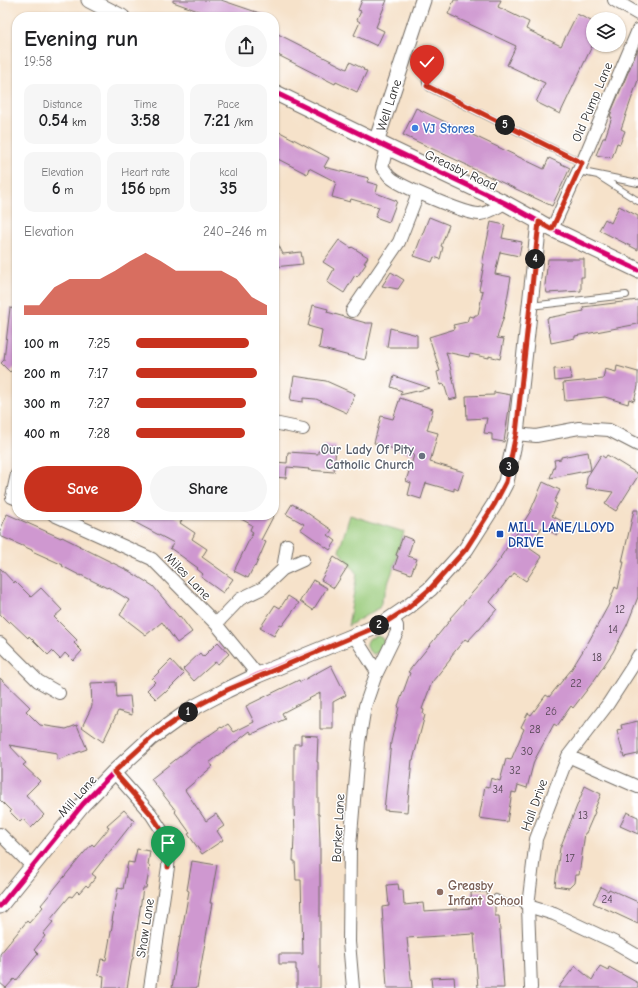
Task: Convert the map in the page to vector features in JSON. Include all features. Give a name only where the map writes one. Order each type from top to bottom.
[{"type":"street","points":[[89,0],[112,12]]},
{"type":"street","name":"Well Lane","points":[[382,144],[423,0]]},
{"type":"street","points":[[614,0],[638,14]]},
{"type":"street","name":"Old Pump Lane","points":[[546,225],[580,167],[638,30]]},
{"type":"street","name":"Greasby Road","points":[[279,94],[505,202],[546,225],[638,270]]},
{"type":"street","points":[[382,144],[382,167],[390,177],[418,193],[468,212],[479,214],[488,212],[505,202]]},
{"type":"street","points":[[352,311],[399,242],[418,193]]},
{"type":"street","name":"Mill Lane","points":[[0,906],[83,804],[114,772],[151,738],[193,708],[227,690],[258,675],[383,624],[408,608],[430,589],[466,549],[494,505],[506,482],[516,434],[530,306],[546,225]]},
{"type":"street","points":[[279,424],[303,429]]},
{"type":"street","points":[[516,434],[536,436],[579,428],[609,430],[638,446]]},
{"type":"street","name":"Miles Lane","points":[[65,520],[152,559],[216,624],[258,675]]},
{"type":"street","points":[[283,569],[287,545]]},
{"type":"street","points":[[216,624],[240,599],[263,588],[283,569],[304,560]]},
{"type":"street","name":"Barker Lane","points":[[353,988],[349,942],[350,846],[358,742],[365,706],[377,672],[397,632],[397,626],[392,618]]},
{"type":"street","points":[[354,636],[377,672]]},
{"type":"street","points":[[0,644],[38,681],[59,693]]},
{"type":"street","name":"Hall Drive","points":[[531,988],[528,905],[536,839],[568,756],[608,704],[638,656]]},
{"type":"street","points":[[568,756],[638,787]]},
{"type":"street","name":"Shaw Lane","points":[[114,772],[151,814],[166,837],[169,853],[150,988]]},
{"type":"street","points":[[0,834],[32,866]]},
{"type":"street","points":[[528,905],[561,917],[614,942],[638,956]]},
{"type":"lane","points":[[429,72],[425,81],[430,88],[596,174],[638,201]]},
{"type":"lane","points":[[596,174],[638,183]]},
{"type":"lane","points":[[530,306],[626,295]]},
{"type":"lane","points":[[496,898],[504,903],[528,905]]},
{"type":"green space","points":[[350,515],[404,532],[396,555],[398,556],[379,608],[348,626],[357,574],[339,551]]},
{"type":"green space","points":[[378,636],[382,638],[384,642],[380,650],[373,654],[369,651],[366,644],[370,638]]},
{"type":"building","points":[[173,0],[221,0],[256,12],[201,12],[173,2]]},
{"type":"building","points":[[362,0],[387,0],[376,27],[384,31],[377,46],[354,35],[360,22],[357,20],[361,11],[358,10]]},
{"type":"building","points":[[454,0],[501,0],[498,7],[529,22],[526,29],[561,46],[577,14],[586,18],[586,52],[589,52],[560,114],[536,102],[545,83],[507,65],[516,46],[448,14]]},
{"type":"building","points":[[279,35],[347,69],[350,62],[367,71],[357,92],[336,82],[335,84],[279,56]]},
{"type":"building","points":[[638,49],[638,80],[621,129],[625,131],[620,144],[617,143],[612,158],[596,155],[603,138],[605,138],[612,117],[610,117],[612,110]]},
{"type":"building","points":[[416,108],[544,169],[549,158],[570,168],[552,206],[403,135]]},
{"type":"building","points":[[280,132],[329,158],[324,167],[369,178],[367,182],[378,185],[376,193],[397,201],[389,222],[375,217],[379,207],[351,199],[350,202],[332,197],[336,182],[309,168],[307,174],[279,160]]},
{"type":"building","points":[[619,206],[638,216],[638,250],[599,230],[605,219],[611,223]]},
{"type":"building","points":[[429,217],[449,225],[441,246],[443,247],[440,259],[434,257],[432,262],[414,256]]},
{"type":"building","points":[[491,222],[505,225],[502,238],[522,242],[519,256],[500,252],[495,274],[511,277],[504,316],[497,338],[504,339],[500,359],[470,354],[469,357],[446,352],[457,398],[449,400],[444,384],[440,385],[437,372],[440,371],[429,337],[455,329],[453,325],[467,322],[469,316],[474,317],[475,315],[478,315],[483,291],[479,290],[484,264],[482,264]]},
{"type":"building","points":[[339,240],[368,257],[364,263],[366,264],[357,277],[355,275],[344,293],[327,282],[334,269],[323,262]]},
{"type":"building","points":[[279,246],[283,254],[301,252],[303,264],[279,266]]},
{"type":"building","points":[[548,259],[584,259],[584,277],[581,277],[581,291],[547,293],[545,285]]},
{"type":"building","points":[[391,272],[404,280],[398,289],[382,286]]},
{"type":"building","points":[[638,300],[638,324],[575,336],[575,338],[551,343],[547,318],[584,311],[583,307]]},
{"type":"building","points":[[313,305],[328,309],[327,312],[366,323],[373,323],[365,360],[319,348],[322,330],[308,326]]},
{"type":"building","points":[[10,308],[12,308],[12,370],[10,372],[1,363],[4,360]]},
{"type":"building","points":[[390,328],[417,335],[417,347],[387,347]]},
{"type":"building","points":[[617,366],[638,372],[638,386],[634,401],[629,399],[628,404],[605,397],[565,401],[563,383],[603,379],[605,369],[616,372]]},
{"type":"building","points":[[570,368],[572,379],[555,381],[554,369]]},
{"type":"building","points":[[294,376],[326,381],[355,394],[347,413],[316,399],[303,398],[303,402],[290,400]]},
{"type":"building","points":[[394,376],[430,388],[400,395],[402,391],[391,387]]},
{"type":"building","points":[[494,392],[511,395],[504,442],[492,440],[492,434],[484,433],[487,418],[467,419],[466,396],[494,395]]},
{"type":"building","name":"Our Lady Of Pity Catholic Church","points":[[400,398],[433,409],[427,430],[438,433],[430,462],[464,472],[458,490],[454,488],[454,491],[426,483],[421,499],[408,495],[411,483],[406,481],[414,455],[374,443],[381,416],[393,419]]},
{"type":"building","points":[[324,445],[336,446],[334,472],[287,467],[286,478],[279,477],[279,462],[287,463],[288,452],[318,454],[318,451],[323,451]]},
{"type":"building","points":[[588,452],[591,470],[550,478],[555,465],[554,460],[561,459],[561,457]]},
{"type":"building","points":[[601,455],[605,458],[607,455],[638,474],[616,511],[605,504],[613,492],[586,488],[587,477]]},
{"type":"building","points":[[543,482],[560,490],[554,502],[557,504],[552,516],[564,522],[557,535],[542,527],[529,548],[542,557],[526,581],[514,573],[511,578],[510,577],[490,602],[497,609],[468,641],[465,639],[432,682],[422,709],[424,710],[423,714],[425,715],[412,760],[407,812],[384,810],[391,742],[398,706],[410,673],[408,672],[451,619],[450,618],[501,558],[530,512]]},
{"type":"building","points":[[292,504],[332,530],[328,535],[336,541],[330,550],[300,529],[304,524],[286,514]]},
{"type":"building","points":[[634,510],[638,510],[638,597],[627,625],[613,652],[593,682],[573,708],[571,706],[557,726],[554,724],[534,761],[527,788],[518,785],[516,793],[512,792],[507,822],[479,818],[485,786],[489,787],[491,778],[500,781],[506,759],[511,760],[524,729],[521,727],[528,713],[531,715],[546,695],[549,697],[571,670],[608,606],[615,587],[618,589],[624,562],[622,562]]},
{"type":"building","points":[[7,514],[12,516],[12,520],[20,520],[61,538],[62,537],[129,571],[153,586],[192,632],[177,643],[162,622],[146,635],[120,615],[129,600],[108,587],[107,588],[81,576],[62,566],[63,565],[0,536],[0,531]]},
{"type":"building","points":[[130,520],[182,520],[180,523],[195,533],[192,539],[207,549],[202,557],[233,579],[223,593],[201,577],[203,574],[197,569],[198,568],[170,548],[174,543]]},
{"type":"building","points":[[243,520],[271,520],[261,540],[266,542],[255,567],[254,566],[248,578],[234,571],[253,532],[250,530],[252,525]]},
{"type":"building","points":[[403,536],[413,540],[408,556],[417,559],[411,574],[394,568],[398,556],[396,555]]},
{"type":"building","points":[[334,557],[348,566],[334,588],[321,580]]},
{"type":"building","points":[[0,568],[14,583],[15,581],[31,597],[41,588],[62,610],[54,617],[77,640],[74,643],[82,651],[73,661],[65,653],[60,659],[52,651],[48,655],[29,636],[28,638],[0,614]]},
{"type":"building","points":[[313,580],[327,588],[313,610],[300,601]]},
{"type":"building","points":[[288,596],[299,603],[282,626],[280,625],[274,636],[260,628],[275,605],[280,608]]},
{"type":"building","points":[[218,642],[229,654],[218,664],[215,662],[194,681],[183,669],[200,653],[203,657]]},
{"type":"building","points":[[171,660],[184,674],[165,693],[164,692],[156,699],[147,690],[155,682],[152,679]]},
{"type":"building","points":[[331,665],[346,695],[333,702],[333,729],[320,729],[320,693],[282,713],[285,719],[252,734],[250,731],[209,763],[213,766],[185,790],[206,821],[216,814],[224,826],[217,831],[223,840],[202,854],[188,834],[190,833],[175,812],[176,811],[151,779],[198,742],[221,727],[222,728],[228,724],[234,732],[254,722],[246,706],[299,680],[300,682]]},
{"type":"building","points":[[0,678],[30,707],[26,711],[40,725],[66,729],[77,725],[87,749],[57,760],[57,753],[9,745],[26,763],[23,765],[40,781],[26,795],[44,815],[31,828],[23,819],[20,822],[0,800]]},
{"type":"building","points":[[116,682],[117,697],[130,696],[132,715],[118,711],[103,742],[82,727],[92,706],[91,683]]},
{"type":"building","points":[[638,721],[638,754],[624,757],[617,731],[622,729],[621,725]]},
{"type":"building","points":[[301,735],[318,736],[317,762],[320,843],[320,988],[297,988],[296,964],[279,964],[279,954],[303,954],[301,880],[296,880],[295,861],[293,861],[295,836],[294,744],[301,744]]},
{"type":"building","points":[[585,786],[601,794],[594,811],[595,812],[585,833],[579,875],[575,875],[574,883],[569,888],[555,886],[560,848]]},
{"type":"building","points":[[124,810],[134,821],[92,874],[96,877],[88,887],[86,885],[79,893],[77,891],[72,897],[70,896],[50,920],[53,922],[43,934],[45,936],[34,950],[38,954],[16,981],[14,979],[6,988],[0,983],[0,954],[27,921],[29,923],[43,907],[41,905],[83,854],[92,844],[94,846],[109,828],[107,825]]},
{"type":"building","points":[[627,812],[638,817],[638,834],[620,826]]},
{"type":"building","points":[[137,849],[150,851],[148,865],[150,866],[146,888],[143,888],[133,959],[127,988],[103,988],[104,976],[98,975],[101,959],[106,960],[118,888],[123,889],[128,862],[134,863]]},
{"type":"building","points":[[192,861],[217,865],[210,903],[212,903],[197,988],[172,988],[189,891],[187,890]]},
{"type":"building","points":[[398,884],[399,890],[403,890],[404,905],[423,903],[424,911],[472,908],[471,892],[487,892],[488,905],[495,904],[495,916],[499,916],[504,988],[478,988],[474,934],[407,938],[412,988],[387,988],[382,907],[389,906],[387,885]]},
{"type":"building","points":[[601,887],[638,902],[638,924],[593,903]]},
{"type":"building","points":[[575,966],[592,980],[600,966],[608,970],[609,967],[638,983],[638,988],[558,988]]},
{"type":"building","points":[[454,977],[455,988],[432,988],[431,978]]},
{"type":"cycle path","points":[[279,94],[505,203],[552,229],[638,270]]},
{"type":"cycle path","points":[[0,906],[83,804],[114,772],[151,738],[193,708],[227,690],[258,675],[383,624],[408,607],[430,589],[466,549],[494,505],[506,482],[516,434],[539,222]]},
{"type":"place","name":"VJ Stores","points":[[415,128]]},
{"type":"place","name":"Our Lady Of Pity Catholic Church","points":[[422,456]]},
{"type":"place","name":"MILL LANE/LLOYD DRIVE","points":[[500,534]]},
{"type":"place","name":"Greasby Infant School","points":[[440,892]]},
{"type":"route","points":[[168,867],[169,853],[166,837],[151,814],[114,772],[151,738],[193,708],[258,675],[383,624],[408,608],[430,589],[466,549],[494,505],[506,482],[516,434],[539,222],[552,229],[582,163],[427,86]]}]
